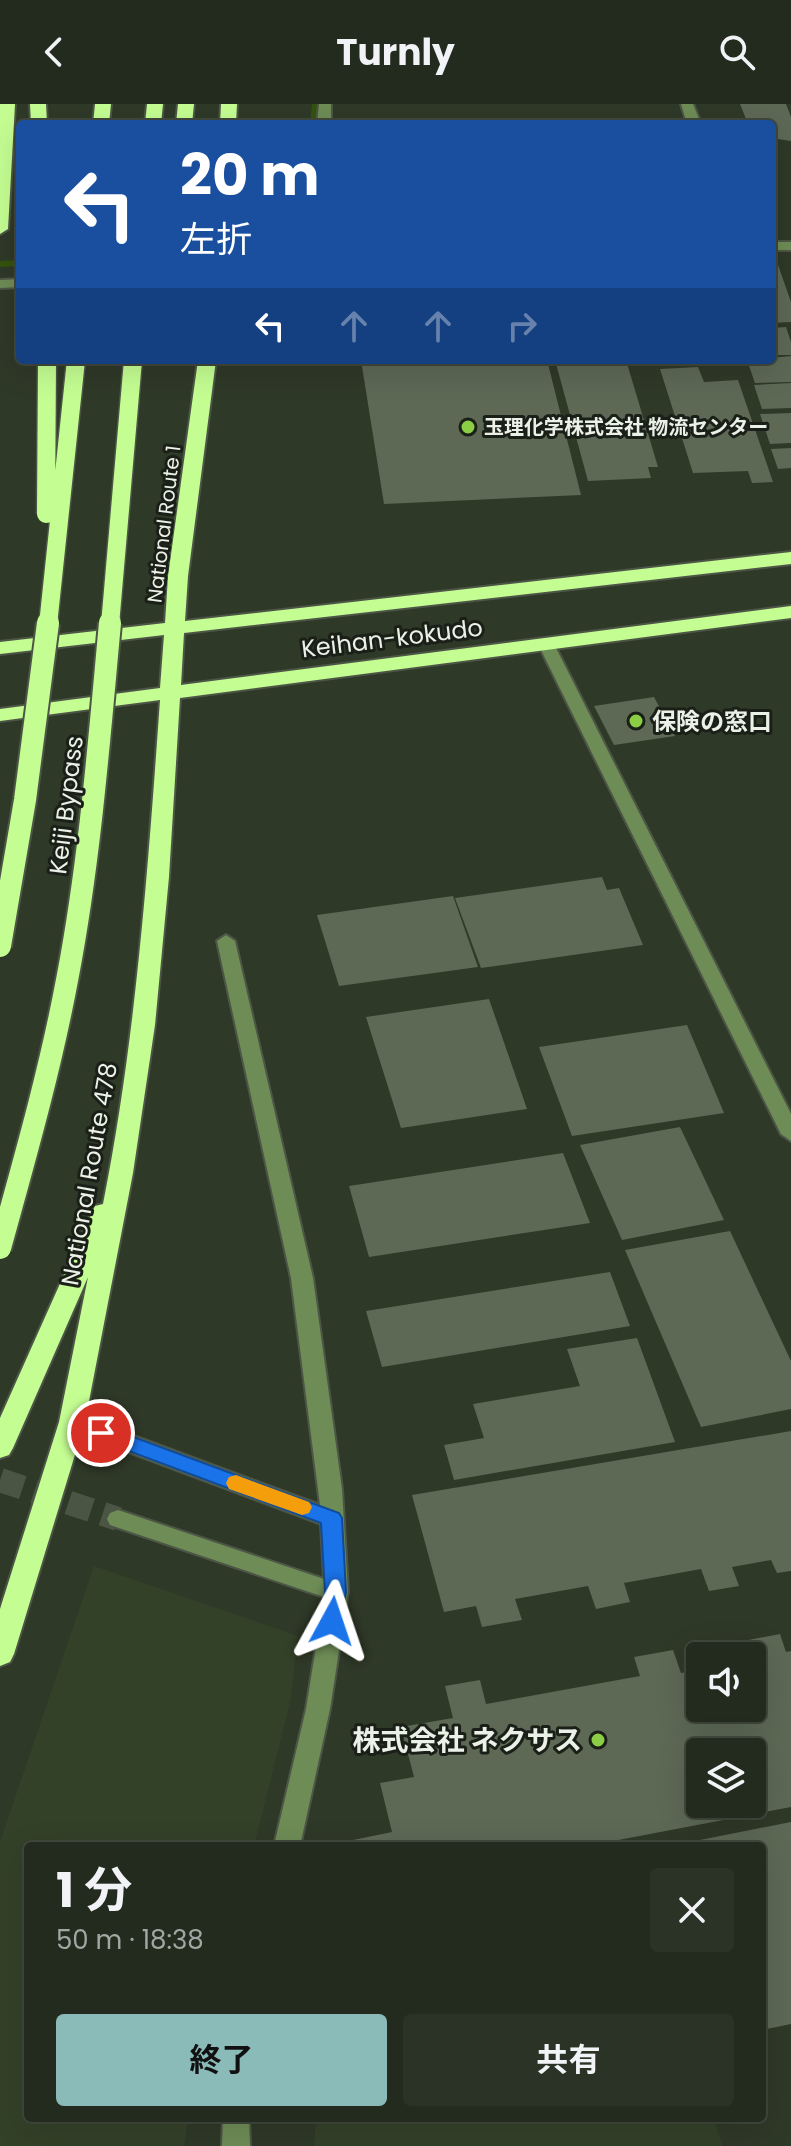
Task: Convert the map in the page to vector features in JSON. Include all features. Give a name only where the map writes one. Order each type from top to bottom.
[{"type":"highway","points":[[0,229],[7,104]]},
{"type":"highway","points":[[45,656],[47,364]]},
{"type":"highway","name":"Keiji Bypass","points":[[0,946],[22,828],[45,656],[76,364]]},
{"type":"highway","name":"Keiji Bypass","points":[[0,1248],[31,1137],[68,977],[92,826],[133,364]]},
{"type":"highway","name":"National Route 1","points":[[171,693],[174,627],[207,364]]},
{"type":"highway","name":"Keihan-kokudo","points":[[0,648],[791,558]]},
{"type":"highway","name":"Keihan-kokudo","points":[[0,715],[791,612]]},
{"type":"highway","name":"National Route 478","points":[[0,1654],[72,1422],[121,1173],[144,1011],[158,877],[171,693]]},
{"type":"highway","points":[[4,1439],[121,1173]]},
{"type":"street","points":[[546,644],[791,1134]]},
{"type":"street","points":[[226,941],[302,1278],[331,1489],[336,1592],[318,1709],[288,1842]]},
{"type":"street","points":[[72,1422],[331,1518]]},
{"type":"street","points":[[118,1519],[336,1592]]},
{"type":"street","points":[[236,2122],[236,2146]]},
{"type":"shaded area","points":[[94,1566],[298,1636],[291,1698],[255,1842],[24,1842],[24,2122],[187,2122],[184,2146],[0,2146],[0,1842]]},
{"type":"shaded area","points":[[316,2122],[715,2122],[722,2146],[314,2146]]},
{"type":"building","points":[[740,104],[786,104],[791,117],[791,141],[776,139],[776,120],[746,120]]},
{"type":"building","points":[[776,265],[791,302],[791,322],[776,323]]},
{"type":"building","points":[[786,327],[791,355],[776,355],[776,328]]},
{"type":"building","points":[[791,356],[791,382],[755,383],[748,364],[776,364],[776,357]]},
{"type":"building","name":"玉理化学株式会社 物流センター","points":[[362,364],[548,364],[581,495],[384,504]]},
{"type":"building","points":[[556,364],[627,364],[658,467],[648,467],[651,478],[588,481]]},
{"type":"building","points":[[698,367],[704,382],[738,380],[773,482],[752,483],[748,471],[693,473],[660,369]]},
{"type":"building","points":[[791,383],[791,408],[762,409],[754,385]]},
{"type":"building","points":[[791,413],[791,443],[770,444],[760,414]]},
{"type":"building","points":[[791,448],[791,468],[778,469],[771,449]]},
{"type":"building","points":[[654,697],[675,736],[614,745],[594,706]]},
{"type":"building","points":[[602,877],[607,890],[619,888],[643,945],[481,968],[455,898]]},
{"type":"building","points":[[453,896],[478,967],[339,986],[317,915]]},
{"type":"building","points":[[489,999],[527,1109],[401,1128],[366,1017]]},
{"type":"building","points":[[687,1025],[724,1113],[572,1136],[539,1047]]},
{"type":"building","points":[[680,1127],[724,1220],[622,1240],[580,1145]]},
{"type":"building","points":[[563,1153],[590,1223],[369,1257],[349,1186]]},
{"type":"building","points":[[730,1231],[791,1361],[791,1409],[701,1427],[625,1250]]},
{"type":"building","points":[[610,1272],[630,1326],[382,1367],[366,1311]]},
{"type":"building","points":[[637,1338],[675,1442],[454,1480],[444,1445],[484,1438],[473,1404],[580,1386],[567,1349]]},
{"type":"building","points":[[791,1431],[791,1571],[777,1573],[771,1560],[732,1567],[739,1586],[709,1591],[701,1569],[624,1583],[630,1602],[596,1609],[588,1586],[515,1599],[522,1620],[482,1627],[476,1606],[444,1612],[412,1495]]},
{"type":"building","name":"株式会社 ネクサス","points":[[780,1634],[786,1652],[791,1651],[791,1807],[766,1812],[766,1738],[686,1738],[686,1818],[733,1818],[608,1842],[353,1842],[392,1832],[380,1783],[414,1777],[401,1727],[453,1718],[445,1686],[480,1680],[486,1704],[640,1676],[634,1657],[673,1650],[681,1673],[686,1672],[686,1722],[766,1722],[766,1642],[743,1641]]},
{"type":"building","points":[[791,1822],[791,2024],[766,2029],[766,1842],[690,1842]]},
{"type":"waterway","points":[[315,120],[317,104]]},
{"type":"waterway","points":[[0,264],[16,263]]},
{"type":"tunnel","points":[[0,1480],[118,1519]]},
{"type":"slow traffic","points":[[236,1483],[302,1507]]},
{"type":"place","name":"玉理化学株式会社 物流センター","points":[[468,427]]},
{"type":"place","name":"保険の窓口","points":[[636,721]]},
{"type":"place","name":"株式会社 ネクサス","points":[[598,1740]]},
{"type":"route","points":[[101,1433],[331,1518],[336,1592],[332,1621]]}]
